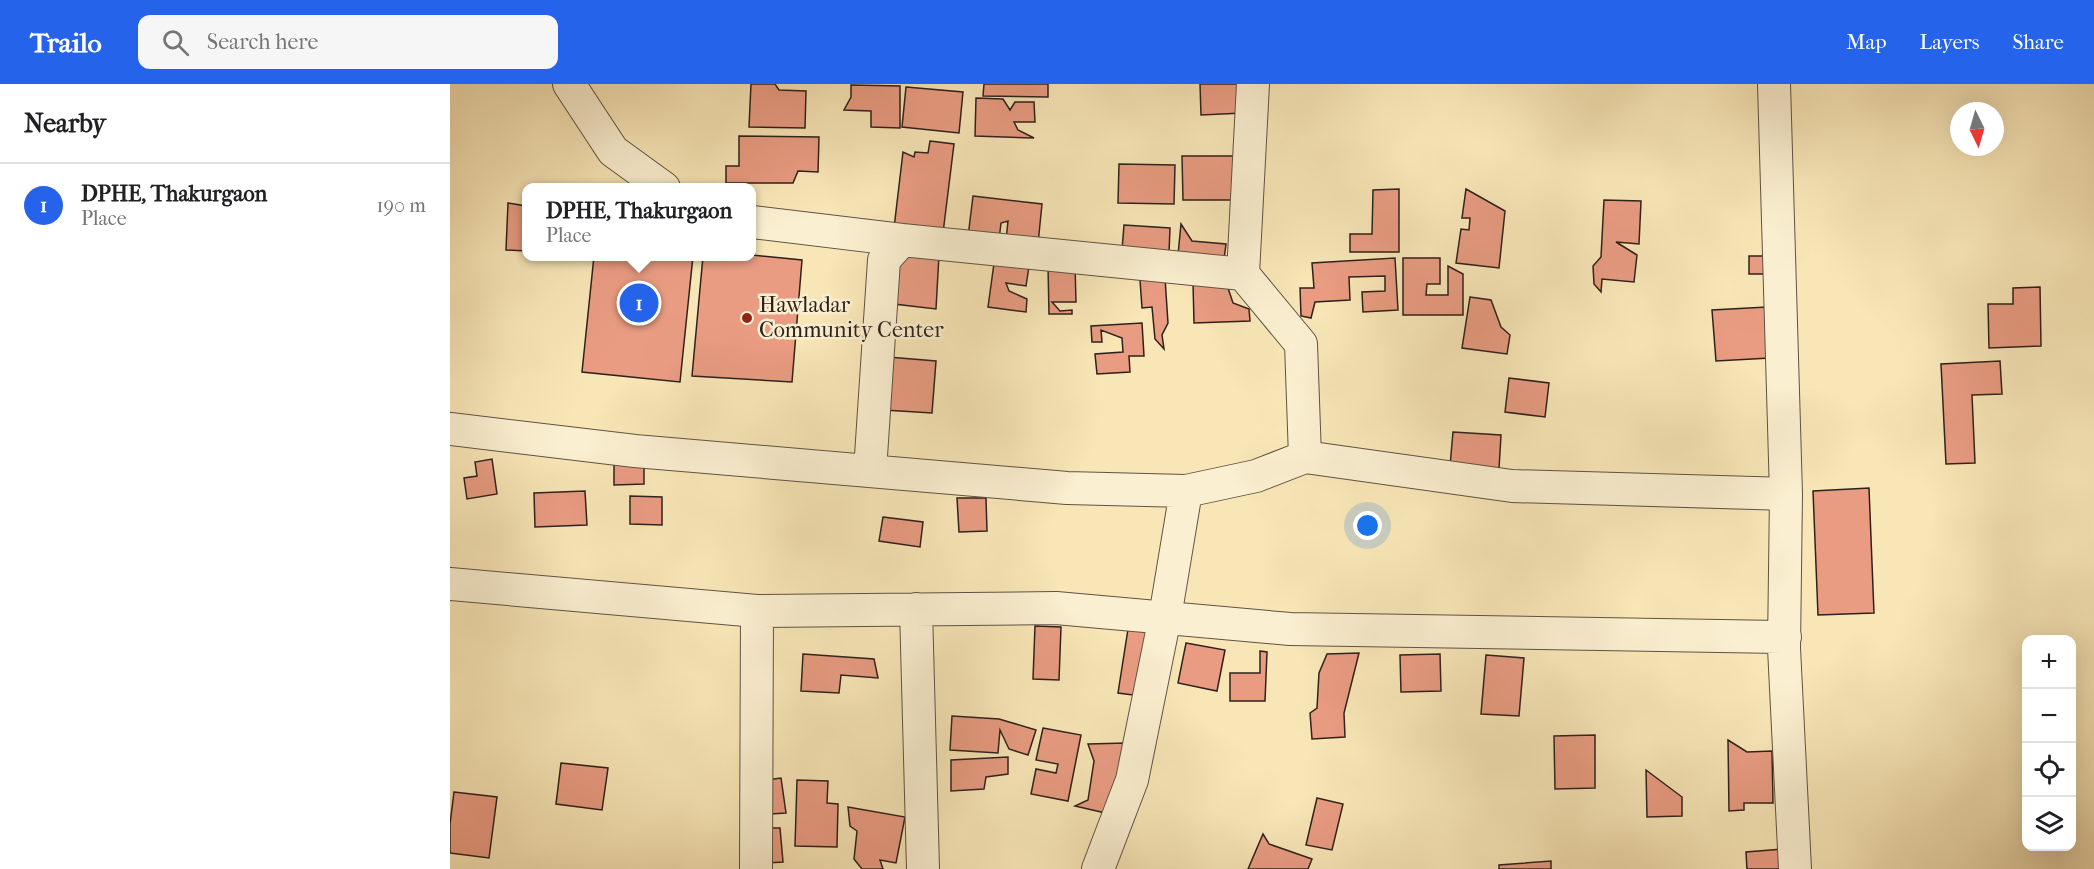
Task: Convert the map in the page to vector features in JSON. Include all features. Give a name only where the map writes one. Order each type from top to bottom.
[{"type":"street","points":[[569,84],[613,151],[657,183]]},
{"type":"street","points":[[1253,84],[1243,274],[1301,344],[1305,457]]},
{"type":"street","points":[[1774,84],[1786,494],[1785,637],[1795,869]]},
{"type":"street","points":[[756,222],[902,240],[1243,274]]},
{"type":"street","points":[[870,471],[884,260],[902,240]]},
{"type":"street","points":[[450,429],[635,451],[1067,488],[1186,491],[1256,476],[1305,457],[1512,486],[1786,494]]},
{"type":"street","points":[[1098,869],[1132,780],[1165,617],[1186,491]]},
{"type":"street","points":[[450,584],[758,611],[1056,608],[1290,629],[1785,637]]},
{"type":"street","points":[[916,609],[922,869]]},
{"type":"street","points":[[756,869],[758,611]]},
{"type":"building","points":[[751,84],[775,84],[779,90],[806,91],[805,128],[749,127]]},
{"type":"building","points":[[984,84],[1048,84],[1048,97],[983,96]]},
{"type":"building","points":[[1200,84],[1242,84],[1243,113],[1201,115]]},
{"type":"building","points":[[851,85],[900,86],[900,128],[871,127],[871,111],[844,110],[851,97]]},
{"type":"building","points":[[906,87],[963,92],[959,133],[902,127]]},
{"type":"building","points":[[976,98],[1003,99],[1010,110],[1015,102],[1034,102],[1035,122],[1014,122],[1018,130],[1034,138],[975,136]]},
{"type":"building","points":[[739,136],[819,137],[818,172],[798,171],[793,183],[726,183],[726,166],[739,166]]},
{"type":"building","points":[[930,141],[954,144],[943,233],[894,228],[903,152],[914,157],[915,152],[928,153]]},
{"type":"building","points":[[1182,156],[1239,156],[1239,200],[1183,200]]},
{"type":"building","points":[[1119,164],[1175,165],[1174,204],[1118,203]]},
{"type":"building","points":[[1399,189],[1399,252],[1350,252],[1350,234],[1372,234],[1373,190]]},
{"type":"building","points":[[1466,189],[1505,211],[1499,268],[1456,263],[1461,229],[1469,230],[1470,218],[1462,218]]},
{"type":"building","points":[[973,196],[1042,204],[1038,244],[1006,240],[1008,221],[1001,223],[999,240],[968,237]]},
{"type":"building","points":[[1604,200],[1641,201],[1639,244],[1616,242],[1637,255],[1634,282],[1602,279],[1601,292],[1594,284],[1593,266],[1601,257]]},
{"type":"building","points":[[508,203],[522,205],[522,251],[506,250]]},
{"type":"building","points":[[1181,224],[1192,241],[1226,244],[1224,259],[1178,255]]},
{"type":"building","points":[[1124,225],[1170,228],[1169,253],[1122,250]]},
{"type":"building","points":[[912,250],[939,255],[936,309],[894,304],[898,260]]},
{"type":"building","name":"Hawladar Community Center","points":[[756,255],[802,260],[792,382],[692,376],[703,261],[756,261]]},
{"type":"building","points":[[995,256],[1030,260],[1026,286],[1006,283],[1009,291],[1027,299],[1026,312],[988,307]]},
{"type":"building","points":[[1749,256],[1769,256],[1769,274],[1749,274]]},
{"type":"building","points":[[1395,258],[1398,310],[1363,312],[1362,292],[1385,291],[1385,276],[1349,277],[1350,300],[1315,302],[1311,318],[1301,316],[1300,288],[1314,288],[1312,263]]},
{"type":"building","points":[[1403,258],[1440,258],[1440,284],[1427,284],[1426,295],[1448,295],[1448,266],[1463,274],[1463,315],[1403,315]]},
{"type":"building","points":[[593,261],[692,261],[680,382],[582,372]]},
{"type":"building","points":[[1075,265],[1076,302],[1052,302],[1060,311],[1072,310],[1072,314],[1049,314],[1048,266]]},
{"type":"building","points":[[1165,278],[1168,323],[1162,335],[1164,349],[1155,339],[1152,307],[1142,308],[1140,280]]},
{"type":"building","points":[[1226,282],[1233,303],[1249,309],[1250,321],[1194,323],[1193,283]]},
{"type":"building","points":[[2040,287],[2041,346],[1989,348],[1988,304],[2013,304],[2013,288]]},
{"type":"building","points":[[1470,297],[1491,300],[1501,327],[1510,335],[1507,354],[1462,348]]},
{"type":"building","points":[[1767,307],[1770,358],[1716,361],[1712,310]]},
{"type":"building","points":[[1142,323],[1144,356],[1129,356],[1130,372],[1097,374],[1095,354],[1123,352],[1122,338],[1101,330],[1102,342],[1092,342],[1091,326]]},
{"type":"building","points":[[888,357],[936,361],[932,413],[884,410]]},
{"type":"building","points":[[2000,361],[2002,394],[1972,395],[1975,463],[1946,464],[1941,364]]},
{"type":"building","points":[[1509,378],[1549,383],[1545,417],[1505,412]]},
{"type":"building","points":[[1453,432],[1501,435],[1499,469],[1450,466]]},
{"type":"building","points":[[492,459],[497,494],[467,499],[464,478],[477,476],[475,462]]},
{"type":"building","points":[[644,463],[644,484],[614,485],[614,464]]},
{"type":"building","points":[[1869,488],[1874,613],[1818,615],[1813,491]]},
{"type":"building","points":[[585,491],[587,525],[535,527],[534,493]]},
{"type":"building","points":[[630,496],[662,497],[662,525],[630,524]]},
{"type":"building","points":[[957,498],[986,498],[987,531],[959,532]]},
{"type":"building","points":[[883,517],[923,522],[920,547],[879,541]]},
{"type":"building","points":[[1035,626],[1061,627],[1059,680],[1033,679]]},
{"type":"building","points":[[1128,629],[1151,632],[1141,696],[1118,693]]},
{"type":"building","points":[[1186,643],[1225,650],[1217,691],[1178,683]]},
{"type":"building","points":[[1260,651],[1267,652],[1265,701],[1230,701],[1230,673],[1260,673]]},
{"type":"building","points":[[1359,653],[1344,713],[1345,737],[1312,739],[1310,713],[1317,708],[1319,673],[1327,654]]},
{"type":"building","points":[[803,654],[874,659],[878,678],[841,675],[839,693],[801,691]]},
{"type":"building","points":[[1440,654],[1441,691],[1401,692],[1400,655]]},
{"type":"building","points":[[1486,655],[1524,658],[1519,716],[1481,714]]},
{"type":"building","points":[[952,716],[999,719],[1036,730],[1028,755],[1009,749],[1000,730],[998,753],[950,750]]},
{"type":"building","points":[[1043,728],[1081,735],[1068,801],[1031,794],[1036,769],[1056,773],[1058,764],[1036,760]]},
{"type":"building","points":[[1595,735],[1595,788],[1555,789],[1554,736]]},
{"type":"building","points":[[1728,740],[1747,752],[1772,751],[1773,803],[1744,803],[1744,810],[1729,811]]},
{"type":"building","points":[[1126,743],[1110,814],[1075,806],[1088,800],[1094,761],[1088,744]]},
{"type":"building","points":[[1008,757],[1008,774],[986,777],[984,789],[951,791],[951,760]]},
{"type":"building","points":[[561,763],[608,768],[602,810],[556,804]]},
{"type":"building","points":[[1646,770],[1682,797],[1682,816],[1647,817]]},
{"type":"building","points":[[781,778],[786,813],[770,814],[766,780]]},
{"type":"building","points":[[797,780],[828,781],[827,803],[838,804],[837,847],[795,846]]},
{"type":"building","points":[[454,792],[497,797],[489,858],[450,853],[450,824]]},
{"type":"building","points":[[1317,798],[1343,804],[1332,850],[1306,845]]},
{"type":"building","points":[[848,807],[905,817],[896,863],[880,860],[883,869],[862,869],[854,859],[857,831],[850,826]]},
{"type":"building","points":[[765,828],[780,828],[783,862],[767,863]]},
{"type":"building","points":[[1263,834],[1269,844],[1312,859],[1308,869],[1248,869]]},
{"type":"building","points":[[1782,849],[1784,869],[1747,869],[1746,852]]},
{"type":"building","points":[[1551,861],[1551,869],[1499,869],[1499,865]]},
{"type":"place","name":"DPHE, Thakurgaon","points":[[639,303]]},
{"type":"place","name":"Hawladar Community Center","points":[[747,318]]}]
